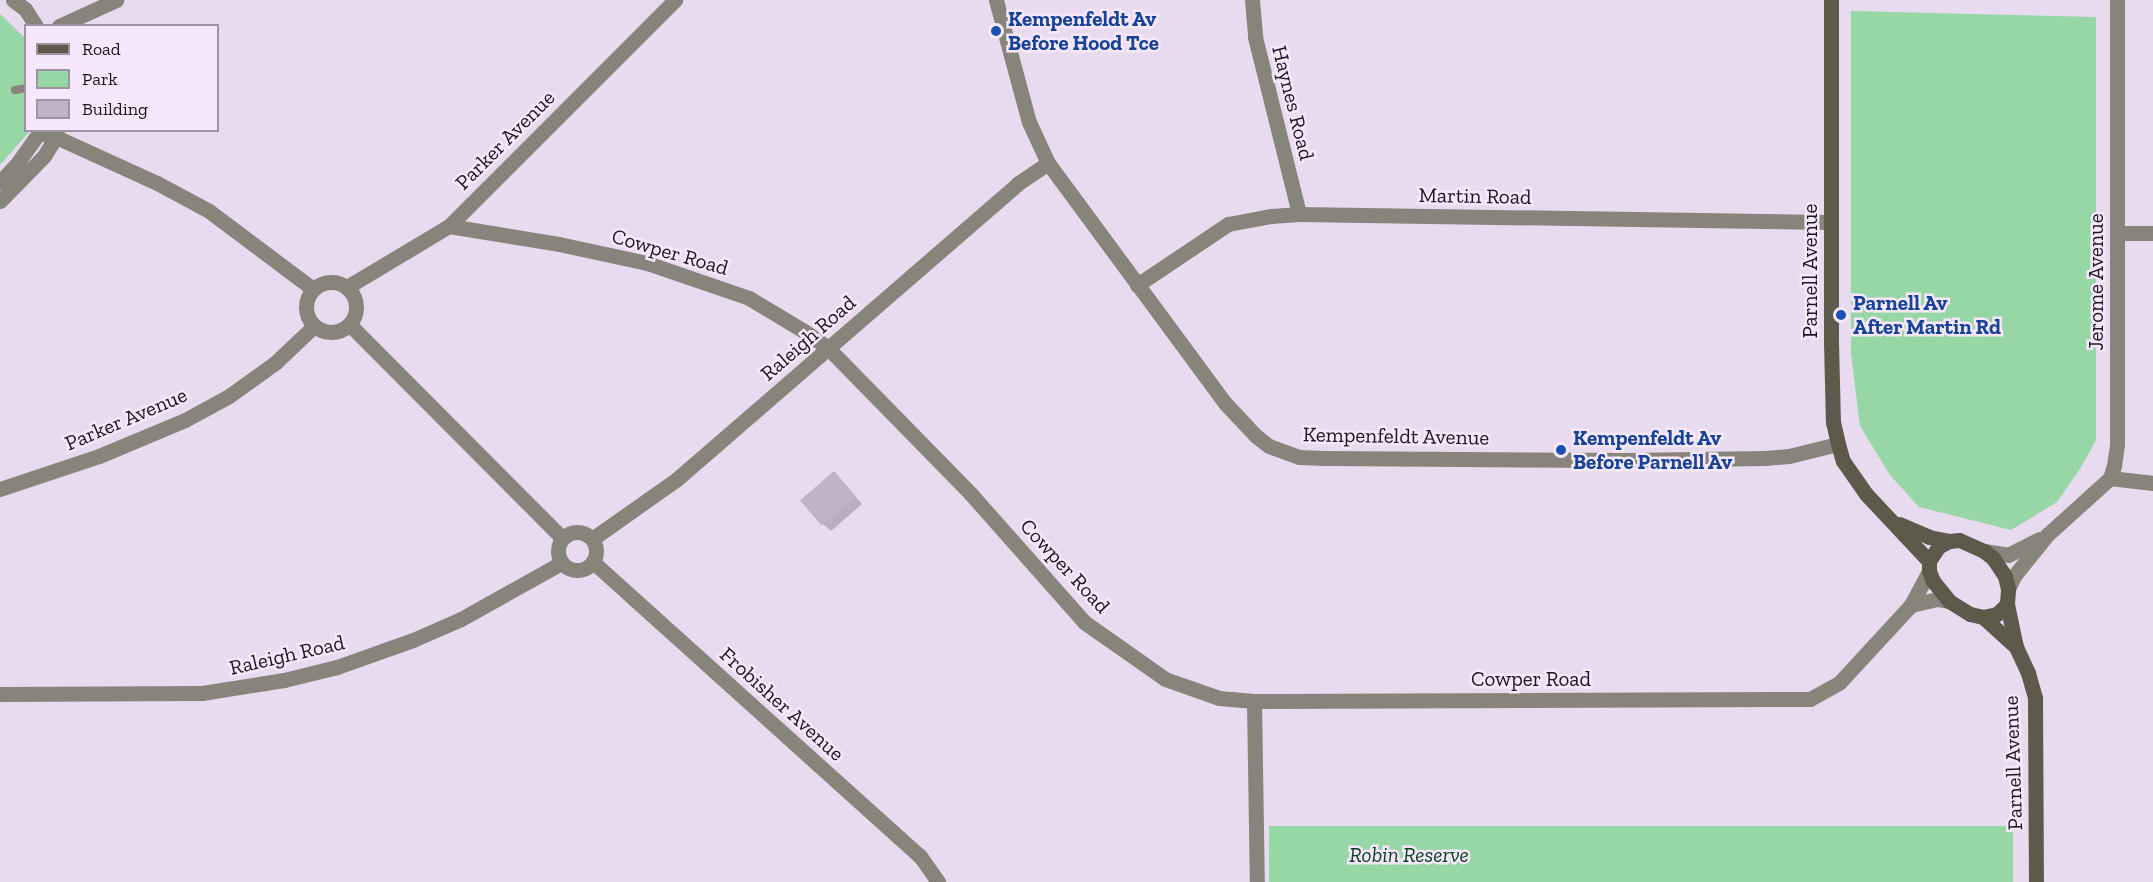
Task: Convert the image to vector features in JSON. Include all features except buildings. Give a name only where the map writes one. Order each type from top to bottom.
[{"type":"street","points":[[13,0],[25,9],[35,24]]},
{"type":"street","points":[[63,24],[116,0]]},
{"type":"street","name":"Parker Avenue","points":[[348,287],[449,226],[675,0]]},
{"type":"street","name":"Kempenfeldt Avenue","points":[[996,0],[1029,122],[1048,163],[1225,403],[1263,441],[1284,453],[1299,457],[1732,459],[1789,456],[1838,444]]},
{"type":"street","name":"Haynes Road","points":[[1252,0],[1255,37],[1299,214]]},
{"type":"street","name":"Parnell Avenue","points":[[1831,0],[1832,397],[1838,444],[1852,475],[1929,566],[1938,589],[1949,601],[1970,614],[1983,617],[2016,647]]},
{"type":"street","name":"Jerome Avenue","points":[[2110,478],[2117,445],[2117,0]]},
{"type":"street","points":[[0,182],[41,132],[56,134],[158,183],[209,211],[313,289]]},
{"type":"street","points":[[0,201],[26,176],[56,134]]},
{"type":"street","name":"Raleigh Road","points":[[592,539],[677,479],[1017,184],[1048,163]]},
{"type":"street","name":"Martin Road","points":[[1137,285],[1228,224],[1299,214],[1831,222]]},
{"type":"street","name":"Cowper Road","points":[[449,226],[559,244],[647,263],[749,298],[828,348],[970,493],[1084,622],[1165,680],[1220,698],[1254,700],[1810,699],[1839,683],[1911,605],[1929,566]]},
{"type":"street","points":[[2117,233],[2153,233]]},
{"type":"street","points":[[329,282],[348,287],[357,302],[357,311],[350,325],[334,333],[314,326],[306,310],[306,301],[313,289],[329,282]]},
{"type":"street","points":[[350,325],[562,538]]},
{"type":"street","name":"Parker Avenue","points":[[0,489],[99,456],[185,420],[229,396],[275,363],[314,326]]},
{"type":"street","points":[[1983,617],[1997,614],[2007,597],[2014,576],[2047,535],[2110,478],[2153,483]]},
{"type":"street","name":"Parnell Avenue","points":[[1893,522],[1929,537],[1949,541],[1959,540],[1984,551],[2000,566],[2016,647],[2028,673],[2035,698],[2036,882]]},
{"type":"street","points":[[577,531],[592,539],[596,550],[593,562],[577,571],[561,563],[557,550],[562,538],[577,531]]},
{"type":"street","points":[[1984,551],[2008,555],[2047,535]]},
{"type":"street","points":[[1929,566],[1939,546],[1949,541]]},
{"type":"street","name":"Frobisher Avenue","points":[[593,562],[921,856],[938,882]]},
{"type":"street","name":"Raleigh Road","points":[[0,694],[202,693],[284,680],[337,667],[413,640],[482,608],[561,563]]},
{"type":"street","points":[[1911,605],[1938,599],[1949,601]]},
{"type":"street","points":[[1254,700],[1257,882]]},
{"type":"lane","points":[[15,90],[24,88]]},
{"type":"green space","points":[[1851,11],[2096,17],[2096,440],[2080,469],[2057,502],[2011,530],[1919,507],[1890,475],[1860,426],[1851,353]]},
{"type":"green space","points":[[0,14],[24,37],[24,132],[29,132],[0,165]]},
{"type":"green space","name":"Robin Reserve","points":[[1269,826],[2013,826],[2013,882],[1269,882]]},
{"type":"place","name":"Kempenfeldt Av Before Hood Tce","points":[[996,31]]},
{"type":"place","name":"Parnell Av After Martin Rd","points":[[1841,315]]},
{"type":"place","name":"Kempenfeldt Av Before Parnell Av","points":[[1561,450]]}]
